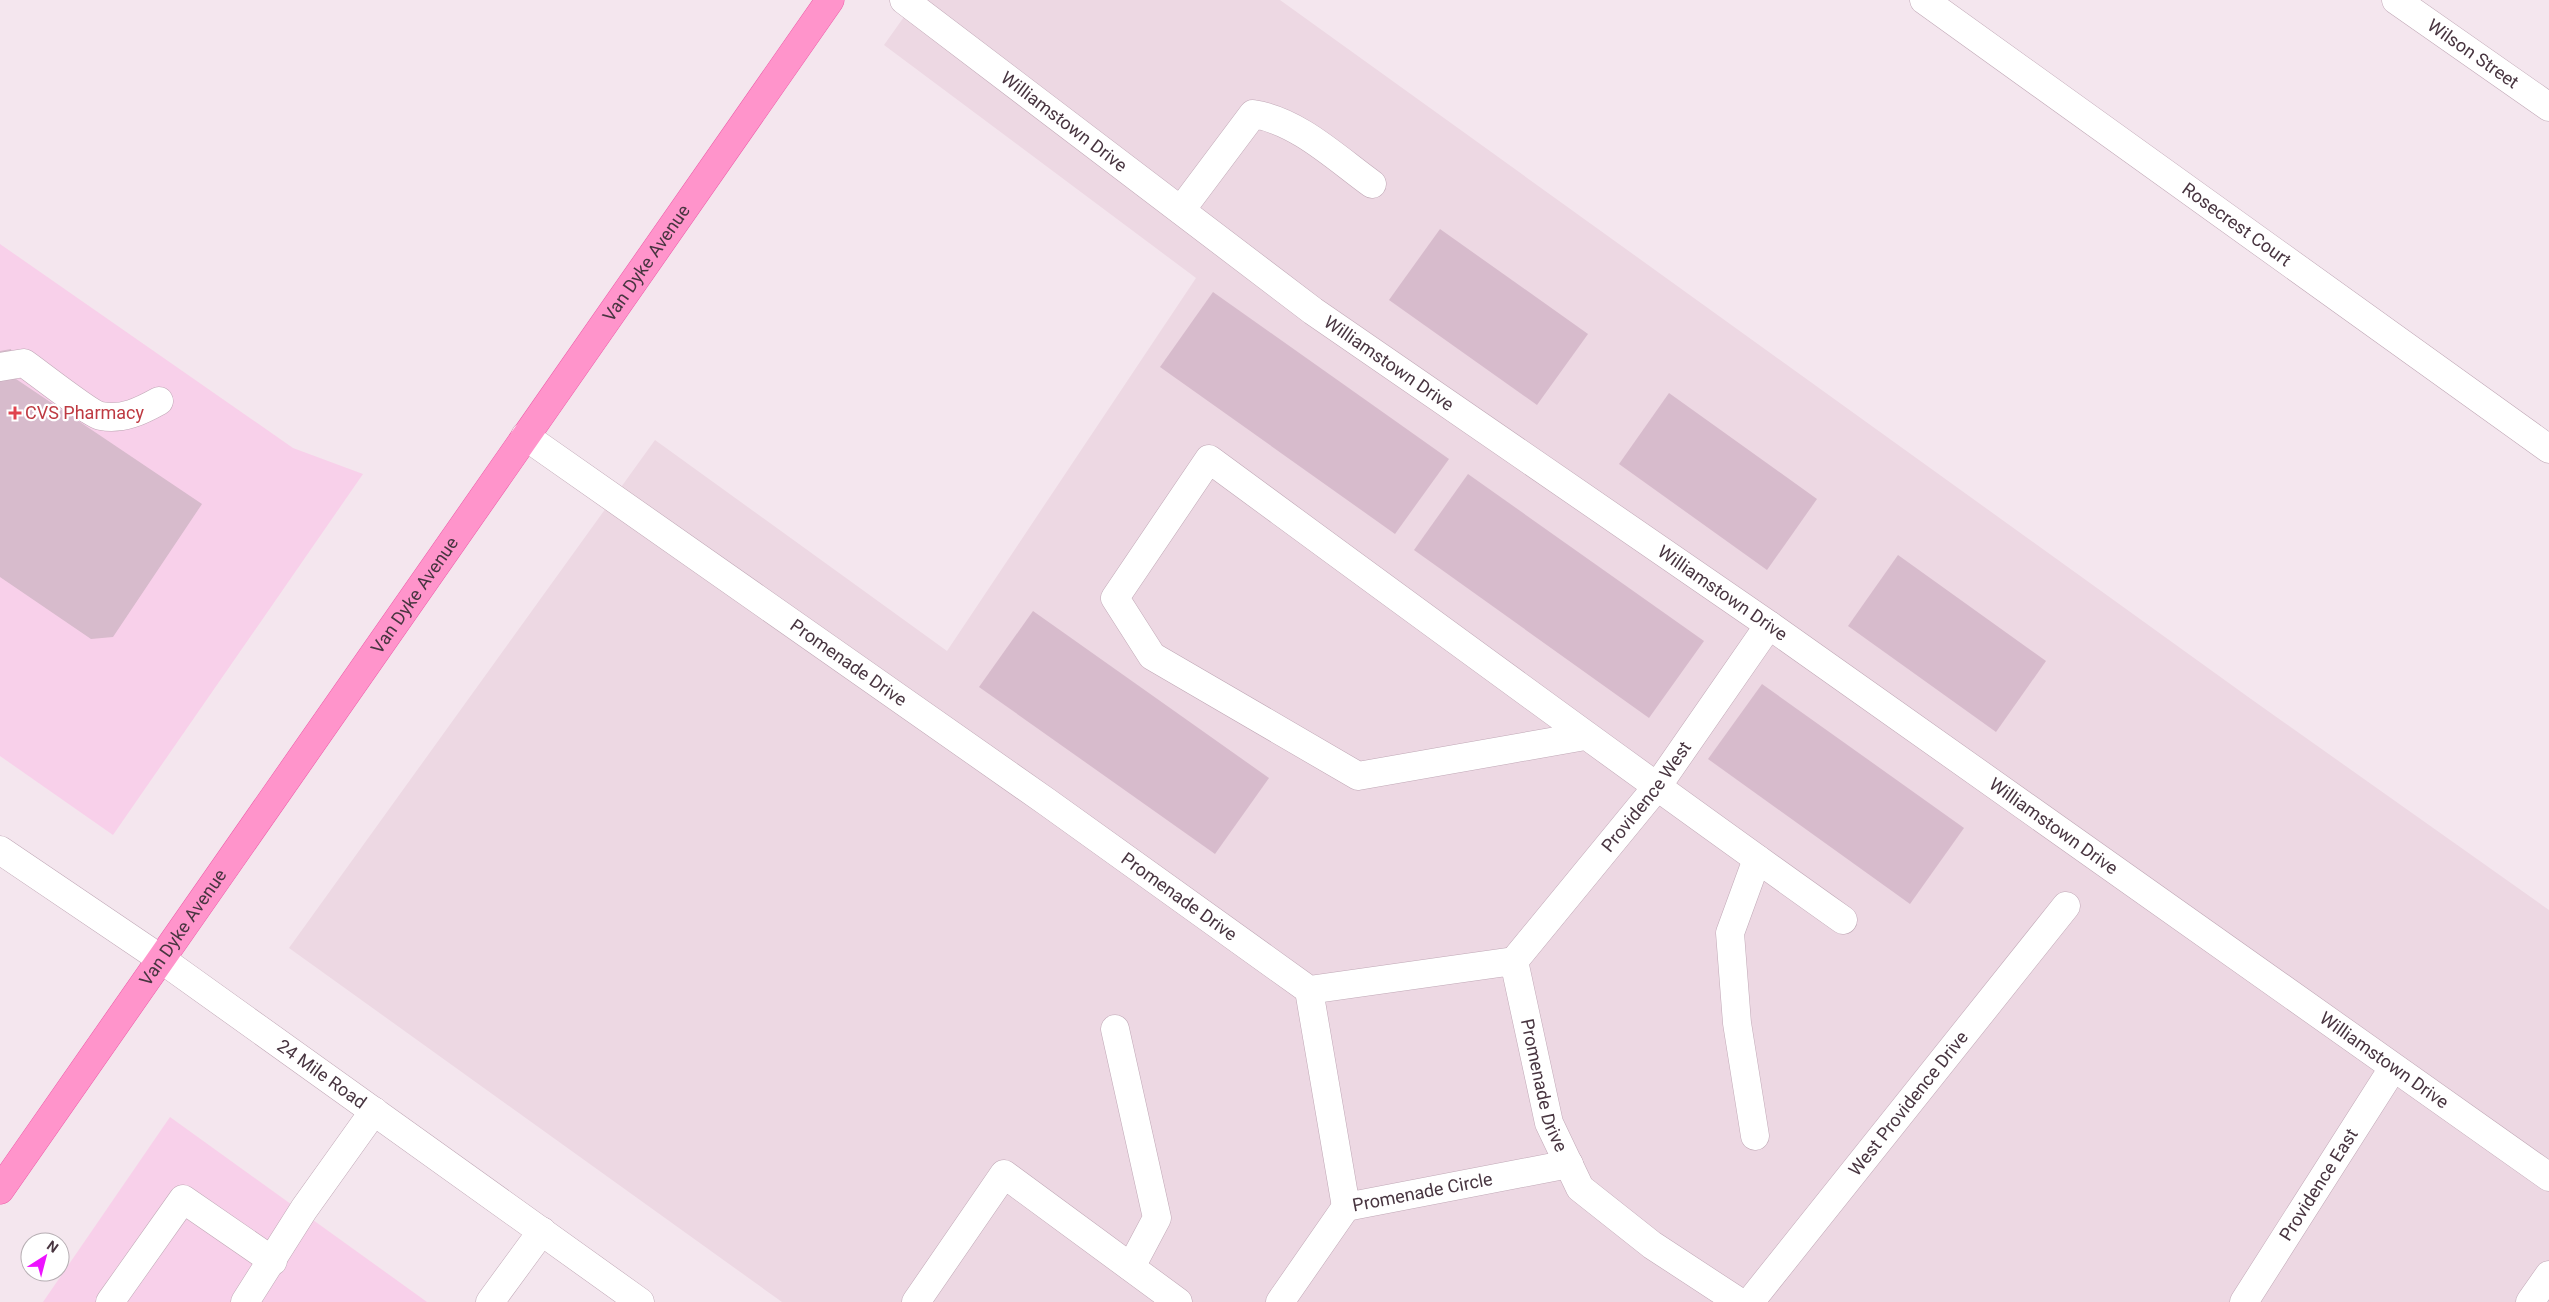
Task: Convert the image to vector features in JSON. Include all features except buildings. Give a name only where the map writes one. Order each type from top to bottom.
[{"type":"main road","name":"Van Dyke Avenue","points":[[0,1190],[830,0]]},
{"type":"street","name":"Williamstown Drive","points":[[904,0],[1313,311],[1769,625],[2549,1177]]},
{"type":"street","name":"Rosecrest Court","points":[[1924,0],[2549,449]]},
{"type":"street","name":"Wilson Street","points":[[2396,0],[2549,107]]},
{"type":"street","points":[[1181,210],[1253,114],[1272,117],[1305,135],[1372,184]]},
{"type":"street","points":[[0,367],[24,363],[99,416],[122,417],[139,412],[159,401]]},
{"type":"street","name":"Promenade Drive","points":[[525,436],[1055,808],[1309,990]]},
{"type":"street","points":[[1585,736],[1358,776],[1152,656],[1115,598],[1209,459],[1656,788],[1843,920]]},
{"type":"street","name":"Providence West","points":[[1514,961],[1656,788],[1769,625]]},
{"type":"street","name":"24 Mile Road","points":[[0,850],[161,959],[640,1302]]},
{"type":"street","points":[[1755,1136],[1737,1023],[1730,933],[1757,859]]},
{"type":"street","name":"West Providence Drive","points":[[1750,1302],[2066,906]]},
{"type":"street","name":"Promenade Drive","points":[[1514,961],[1549,1124],[1580,1188],[1652,1245],[1739,1302]]},
{"type":"street","points":[[1309,990],[1514,961]]},
{"type":"street","name":"Promenade Circle","points":[[1309,990],[1346,1207],[1569,1164]]},
{"type":"street","points":[[1115,1030],[1157,1218],[1131,1267]]},
{"type":"street","name":"Providence East","points":[[2244,1302],[2393,1068]]},
{"type":"street","points":[[245,1302],[273,1261],[304,1209],[374,1111]]},
{"type":"street","points":[[916,1302],[1004,1174],[1178,1302]]},
{"type":"street","points":[[110,1302],[183,1200],[273,1261]]},
{"type":"street","points":[[1280,1302],[1346,1207]]},
{"type":"street","points":[[490,1302],[542,1231]]},
{"type":"street","points":[[2530,1302],[2549,1275]]},
{"type":"shaded area","points":[[916,0],[1280,0],[2251,699],[2549,910],[2549,1302],[782,1302],[289,948],[655,440],[947,651],[1196,278],[884,45]]},
{"type":"shaded area","points":[[0,244],[293,448],[363,474],[113,835],[0,756]]},
{"type":"shaded area","points":[[170,1117],[427,1302],[43,1302],[57,1282],[70,1282],[70,1263]]},
{"type":"place","name":"CVS Pharmacy","points":[[15,413]]}]
